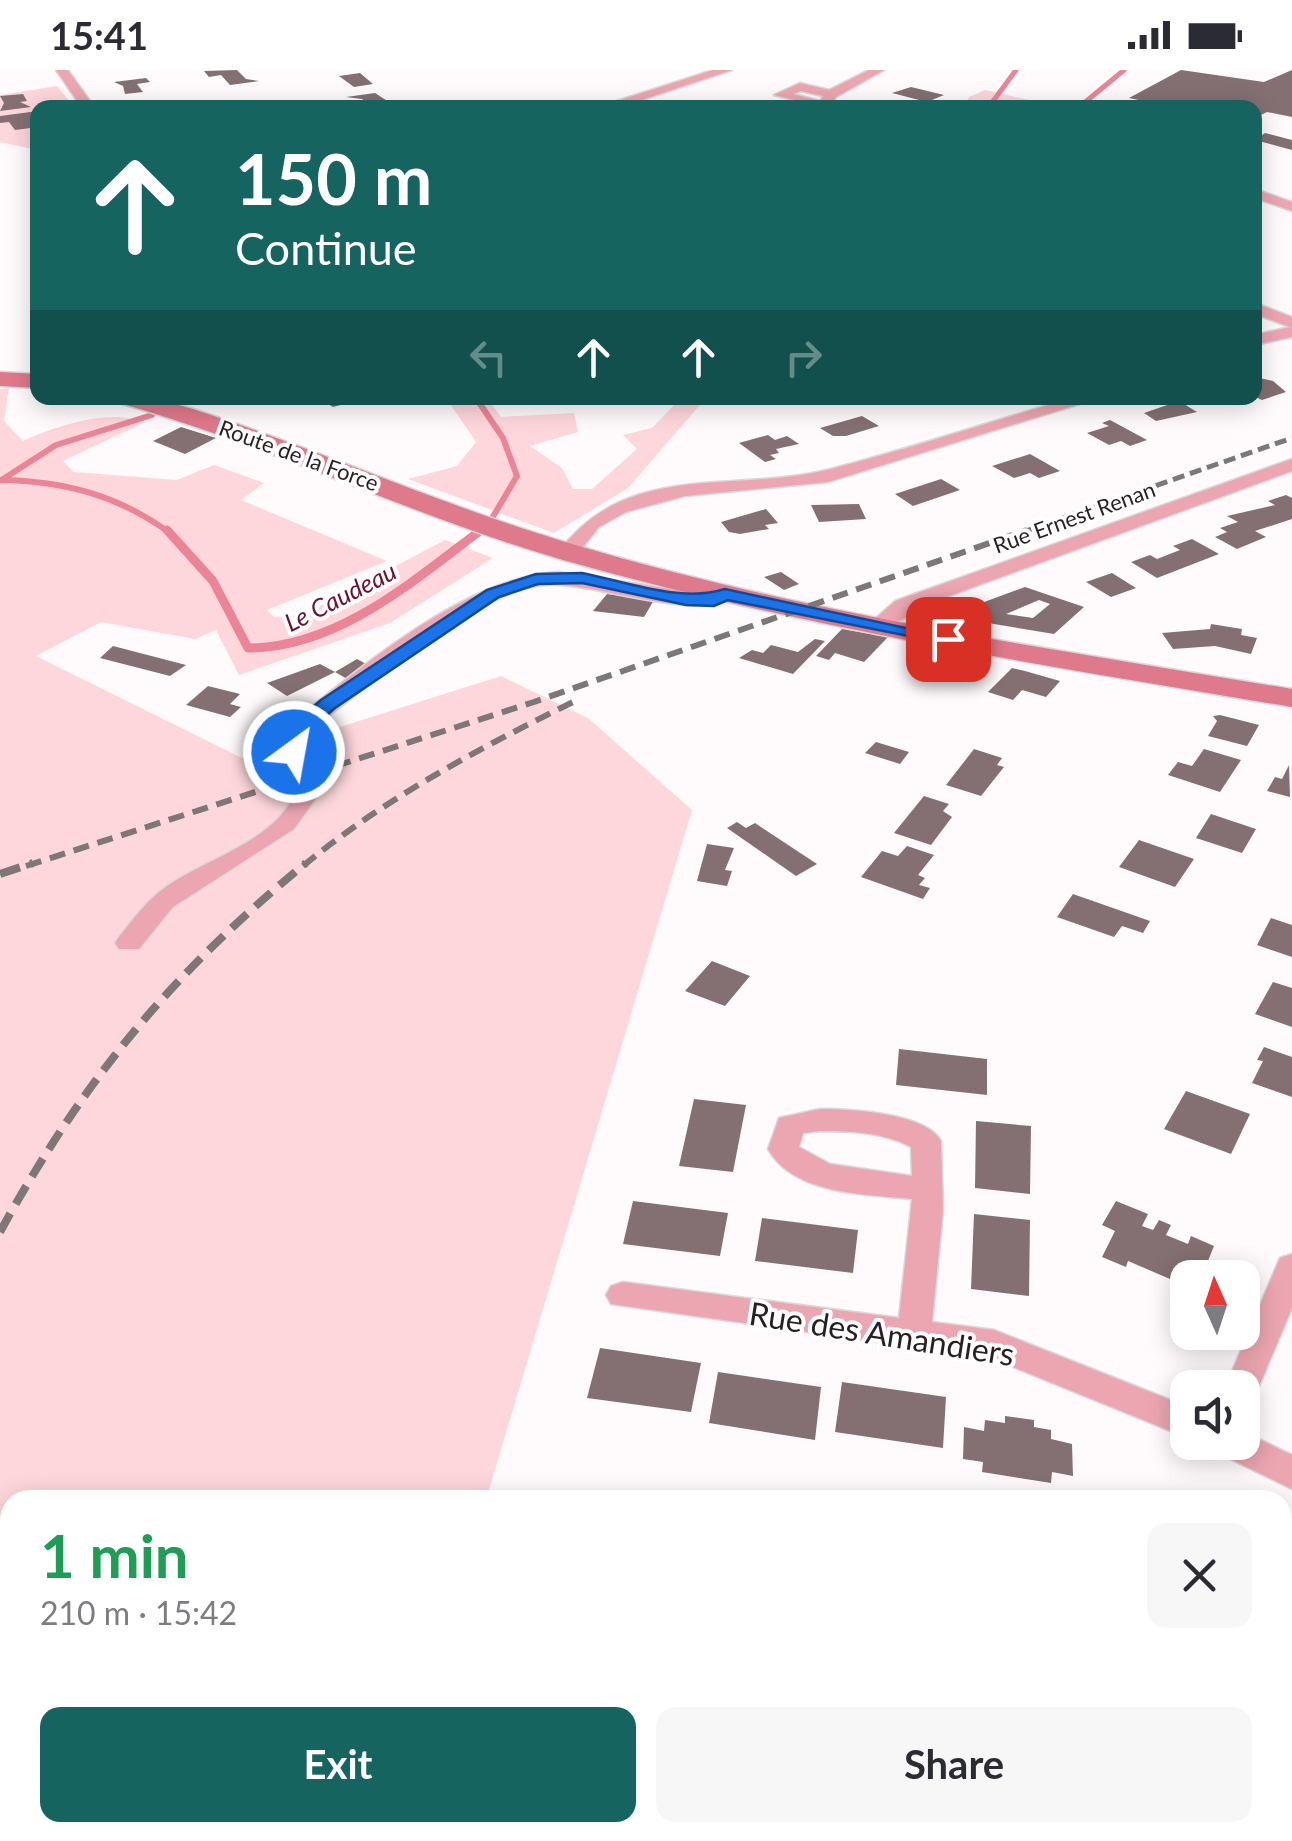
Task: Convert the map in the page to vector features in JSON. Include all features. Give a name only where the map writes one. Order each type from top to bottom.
[{"type":"street","points":[[62,70],[83,100]]},
{"type":"street","points":[[628,100],[726,70]]},
{"type":"street","points":[[831,94],[878,70]]},
{"type":"street","points":[[1262,196],[1292,207]]},
{"type":"street","points":[[1262,311],[1292,324]]},
{"type":"street","points":[[1262,338],[1292,332]]},
{"type":"street","points":[[0,378],[30,380]]},
{"type":"street","name":"Route de la Force","points":[[150,405],[297,451],[506,532],[725,594],[878,626],[1292,698]]},
{"type":"street","points":[[568,552],[592,523],[618,508],[684,490],[828,476],[1066,405]]},
{"type":"street","points":[[1282,469],[1292,484]]},
{"type":"street","name":"Rue Ernest Renan","points":[[878,626],[903,606],[1282,469]]},
{"type":"street","points":[[129,943],[162,903],[203,872],[292,822],[304,798],[294,752],[298,729],[493,593],[536,579],[582,578],[686,599],[714,601],[725,594]]},
{"type":"street","points":[[914,1333],[926,1188]]},
{"type":"street","points":[[1249,1370],[1292,1267]]},
{"type":"street","name":"Rue des Amandiers","points":[[623,1295],[994,1344],[1170,1415]]},
{"type":"street","points":[[1260,1457],[1292,1473]]},
{"type":"shaded area","points":[[57,86],[68,100],[30,100],[30,148],[0,142],[0,95]]},
{"type":"shaded area","points":[[985,90],[1030,100],[968,100]]},
{"type":"shaded area","points":[[9,388],[4,421],[23,441],[66,425],[100,418],[143,423],[63,461],[74,472],[177,480],[214,465],[264,483],[241,500],[387,561],[267,610],[274,617],[303,615],[445,540],[493,558],[390,623],[239,675],[216,630],[195,639],[101,622],[36,656],[242,758],[501,676],[588,718],[692,810],[489,1490],[0,1490],[0,389]]},
{"type":"shaded area","points":[[451,405],[492,405],[501,417],[574,413],[578,432],[530,446],[562,468],[573,489],[592,489],[637,449],[623,435],[652,428],[674,405],[700,405],[628,488],[554,533],[408,479],[457,466],[476,442]]},
{"type":"building","points":[[237,70],[246,79],[259,81],[230,85],[221,75],[209,77],[204,71]]},
{"type":"building","points":[[1181,70],[1264,82],[1292,70],[1292,117],[1262,114],[1262,100],[1129,98]]},
{"type":"building","points":[[360,73],[373,84],[354,87],[339,76]]},
{"type":"building","points":[[146,78],[150,82],[137,84],[143,92],[125,94],[123,86],[114,82]]},
{"type":"building","points":[[911,87],[944,95],[919,100],[892,93]]},
{"type":"building","points":[[375,93],[386,100],[363,100],[346,97]]},
{"type":"building","points":[[23,94],[27,101],[20,102],[30,107],[0,111],[4,103],[0,96]]},
{"type":"building","points":[[30,112],[30,128],[15,130],[9,122],[0,123],[0,116]]},
{"type":"building","points":[[1262,135],[1292,140],[1292,150],[1262,142]]},
{"type":"building","points":[[1262,379],[1273,381],[1286,392],[1262,400]]},
{"type":"building","points":[[1167,405],[1186,405],[1197,412],[1156,421],[1144,413]]},
{"type":"building","points":[[862,416],[879,426],[846,436],[833,436],[820,428]]},
{"type":"building","points":[[1110,420],[1147,440],[1130,446],[1121,441],[1109,445],[1087,433],[1109,426],[1102,423]]},
{"type":"building","points":[[181,427],[216,438],[185,454],[153,441]]},
{"type":"building","points":[[768,435],[775,440],[787,436],[799,444],[776,449],[779,453],[770,455],[776,459],[765,462],[739,443]]},
{"type":"building","points":[[1030,454],[1060,471],[1039,478],[1030,473],[1014,478],[992,466]]},
{"type":"building","points":[[941,479],[960,490],[913,506],[895,494]]},
{"type":"building","points":[[1286,495],[1292,498],[1292,519],[1255,531],[1266,537],[1237,549],[1215,537],[1227,532],[1220,528],[1238,522],[1227,516],[1275,505],[1268,501]]},
{"type":"building","points":[[859,504],[866,519],[819,522],[811,505]]},
{"type":"building","points":[[766,509],[778,523],[765,525],[769,529],[740,534],[729,532],[721,522]]},
{"type":"building","points":[[1192,539],[1219,554],[1157,578],[1131,562],[1150,555],[1157,559],[1180,550],[1173,546]]},
{"type":"building","points":[[781,572],[799,584],[784,590],[764,577]]},
{"type":"building","points":[[1112,573],[1136,588],[1111,597],[1086,582]]},
{"type":"building","points":[[1025,587],[1084,607],[1054,634],[964,619],[968,608]],"holes":[[[1039,600],[1050,604],[1033,618],[1006,614]]]},
{"type":"building","points":[[607,594],[654,600],[644,617],[593,611]]},
{"type":"building","points":[[1211,624],[1242,629],[1241,635],[1257,638],[1251,654],[1215,646],[1173,649],[1162,633],[1210,629]]},
{"type":"building","points":[[842,629],[888,637],[864,662],[835,653],[829,660],[816,656]]},
{"type":"building","points":[[815,639],[825,641],[793,674],[739,658],[752,650],[763,653],[771,645],[798,652]]},
{"type":"building","points":[[113,646],[186,665],[170,676],[100,658]]},
{"type":"building","points":[[357,659],[368,665],[349,680],[335,672]]},
{"type":"building","points":[[320,664],[335,672],[287,696],[267,683]]},
{"type":"building","points":[[1012,668],[1060,681],[1046,697],[1022,690],[1013,700],[988,692]]},
{"type":"building","points":[[208,686],[240,694],[230,704],[241,707],[230,717],[186,705]]},
{"type":"building","points":[[1213,716],[1259,725],[1247,746],[1208,736],[1217,721]]},
{"type":"building","points":[[876,742],[909,752],[900,764],[865,753]]},
{"type":"building","points":[[974,749],[1002,758],[997,765],[1004,767],[981,796],[946,785]]},
{"type":"building","points":[[1204,749],[1241,760],[1220,792],[1168,775],[1178,762],[1192,766]]},
{"type":"building","points":[[1289,765],[1290,797],[1267,791],[1275,777],[1282,779]]},
{"type":"building","points":[[924,796],[949,804],[943,811],[952,817],[931,845],[894,833]]},
{"type":"building","points":[[1211,814],[1256,829],[1242,853],[1196,838]]},
{"type":"building","points":[[737,822],[746,828],[755,823],[817,864],[796,876],[727,828]]},
{"type":"building","points":[[1139,840],[1194,859],[1175,887],[1119,867]]},
{"type":"building","points":[[707,844],[734,848],[725,870],[732,871],[727,886],[697,881]]},
{"type":"building","points":[[907,846],[934,855],[918,875],[925,878],[919,885],[930,888],[923,899],[861,877],[882,851],[898,856]]},
{"type":"building","points":[[1073,894],[1150,921],[1143,933],[1122,926],[1114,937],[1057,917]]},
{"type":"building","points":[[1271,918],[1292,925],[1292,957],[1257,945]]},
{"type":"building","points":[[712,961],[750,976],[725,1006],[685,991]]},
{"type":"building","points":[[1273,982],[1292,988],[1292,1027],[1255,1014]]},
{"type":"building","points":[[1264,1047],[1292,1057],[1292,1097],[1252,1083],[1263,1061],[1257,1060]]},
{"type":"building","points":[[899,1049],[987,1059],[987,1095],[896,1085]]},
{"type":"building","points":[[1186,1091],[1250,1114],[1231,1154],[1164,1129]]},
{"type":"building","points":[[694,1099],[746,1105],[733,1172],[679,1166]]},
{"type":"building","points":[[976,1121],[1031,1126],[1030,1194],[975,1188]]},
{"type":"building","points":[[633,1201],[728,1213],[720,1256],[623,1244]]},
{"type":"building","points":[[1116,1201],[1148,1214],[1142,1226],[1153,1230],[1159,1220],[1171,1225],[1166,1235],[1188,1244],[1191,1236],[1214,1246],[1208,1260],[1170,1260],[1170,1279],[1128,1261],[1126,1267],[1102,1257],[1115,1231],[1102,1225]]},
{"type":"building","points":[[974,1214],[1030,1220],[1029,1296],[971,1289]]},
{"type":"building","points":[[762,1218],[858,1230],[853,1273],[755,1261]]},
{"type":"building","points":[[600,1348],[701,1363],[691,1412],[587,1398]]},
{"type":"building","points":[[718,1372],[821,1387],[815,1440],[709,1423]]},
{"type":"building","points":[[842,1382],[946,1397],[943,1448],[835,1432]]},
{"type":"building","points":[[1005,1416],[1034,1420],[1034,1427],[1051,1430],[1051,1439],[1072,1444],[1073,1476],[1052,1472],[1051,1483],[982,1472],[983,1462],[963,1459],[964,1427],[984,1431],[985,1420],[1005,1423]]},
{"type":"waterway","name":"Le Caudeau","points":[[994,100],[1016,70]]},
{"type":"waterway","name":"Le Caudeau","points":[[1088,100],[1124,70]]},
{"type":"waterway","name":"Le Caudeau","points":[[478,533],[488,525],[517,476],[503,438],[481,405]]},
{"type":"waterway","name":"Le Caudeau","points":[[3,479],[56,445],[152,415]]},
{"type":"waterway","name":"Le Caudeau","points":[[0,480],[46,483],[90,493],[130,509],[169,533]]},
{"type":"waterway","name":"Le Caudeau","points":[[169,533],[213,581],[248,648],[281,645],[343,624],[401,590],[481,530]]},
{"type":"railway","points":[[1020,533],[1292,438]]},
{"type":"railway","points":[[26,866],[534,702],[1027,530]]},
{"type":"railway","points":[[303,866],[367,818],[434,776],[575,701]]},
{"type":"railway","points":[[0,874],[33,863]]},
{"type":"railway","points":[[0,1232],[64,1125],[134,1032],[213,946],[306,863]]},
{"type":"route","points":[[294,752],[298,729],[328,704],[493,593],[536,579],[582,578],[686,599],[714,601],[725,594],[948,639]]}]
